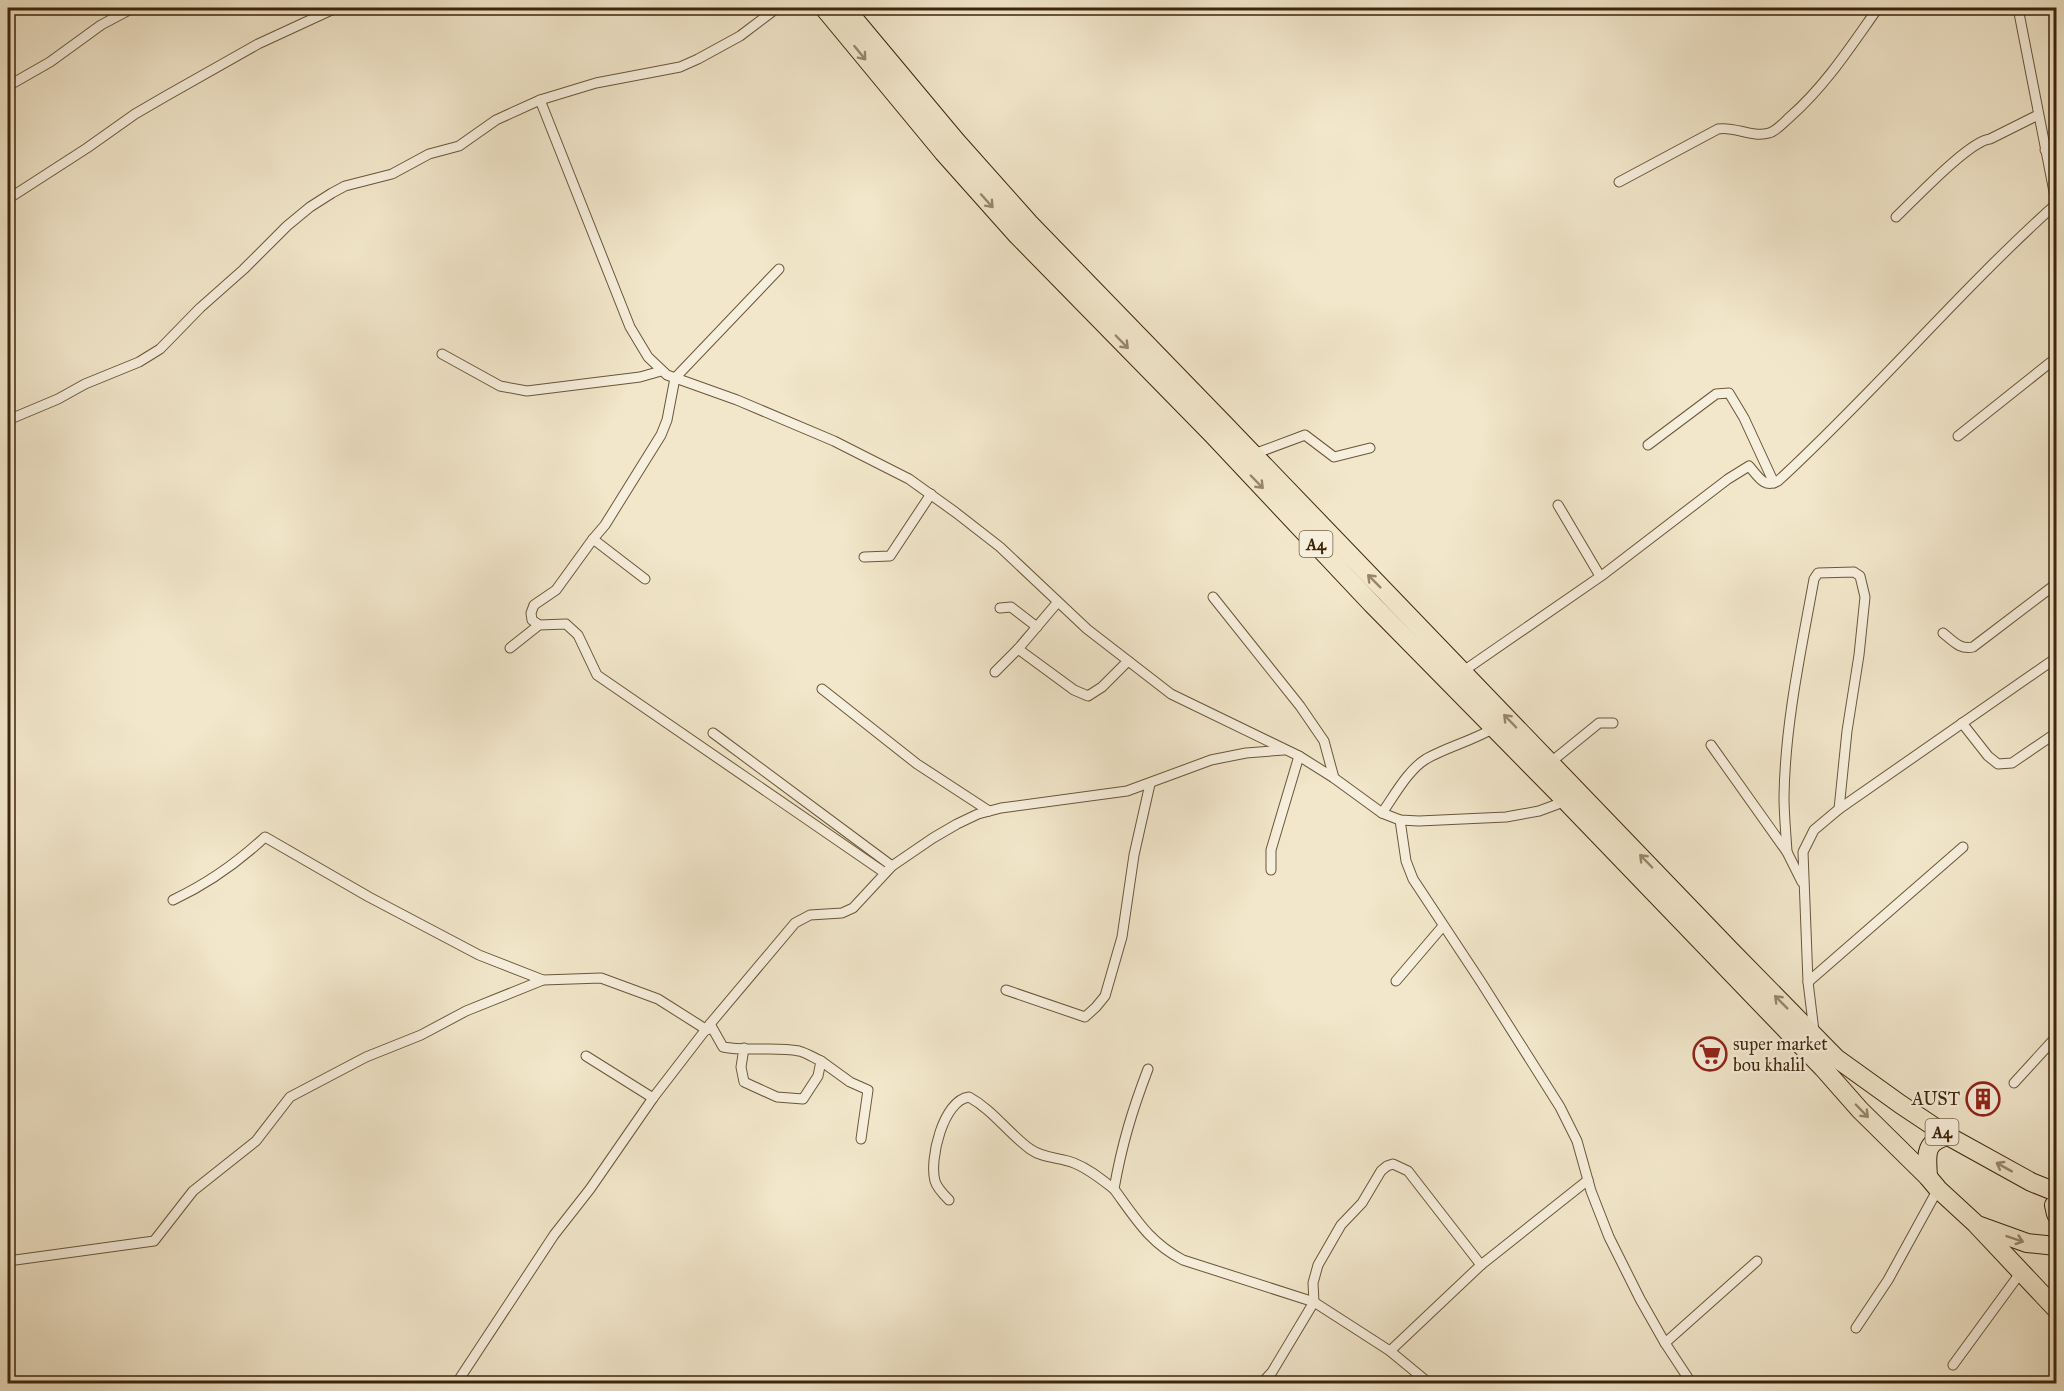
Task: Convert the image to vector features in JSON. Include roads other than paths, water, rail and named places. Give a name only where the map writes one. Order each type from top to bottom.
[{"type":"highway","name":"A4","points":[[824,8],[943,152],[1017,235],[1566,801],[1823,1068],[1860,1110],[1976,1224],[2027,1243],[2050,1246]]},
{"type":"highway","name":"A4","points":[[845,8],[949,133],[1029,223],[1836,1058],[1947,1136],[2031,1182],[2056,1205]]},
{"type":"highway","points":[[1933,1183],[1927,1156],[1929,1147],[1938,1138],[1947,1136]]},
{"type":"highway","points":[[1976,1224],[2056,1309]]},
{"type":"highway","points":[[2050,1246],[2056,1232]]},
{"type":"street","points":[[8,86],[50,62],[101,25],[133,8]]},
{"type":"street","points":[[8,199],[135,114],[258,44],[336,8]]},
{"type":"street","points":[[8,420],[129,366],[160,349],[287,226],[319,200],[345,186],[392,174],[429,154],[459,146],[496,120],[540,100],[596,83],[680,67],[740,36],[777,8]]},
{"type":"street","points":[[1619,182],[1718,129],[1730,128],[1758,134],[1775,130],[1816,93],[1846,55],[1878,8]]},
{"type":"street","points":[[1462,672],[1600,576],[1702,498],[1749,466],[1761,482],[1774,483],[1837,423],[1978,278],[2056,203],[2018,8]]},
{"type":"street","points":[[540,100],[630,327],[642,350],[661,371],[834,441],[888,468],[931,494],[999,547],[1057,603],[1171,694],[1299,756],[1382,813],[1400,820],[1506,817],[1539,811],[1566,801]]},
{"type":"street","points":[[1896,218],[1968,150],[1983,139],[1990,138],[2038,115]]},
{"type":"street","points":[[2045,150],[2056,140]]},
{"type":"street","points":[[539,625],[532,620],[531,613],[534,606],[556,590],[605,525],[661,435],[667,420],[675,378],[779,269]]},
{"type":"street","points":[[442,354],[500,386],[527,391],[640,376],[661,371]]},
{"type":"street","points":[[1958,436],[2056,358]]},
{"type":"street","points":[[1648,445],[1716,394],[1729,393],[1744,418],[1774,483]]},
{"type":"street","points":[[1254,454],[1305,435],[1334,457],[1370,448]]},
{"type":"street","points":[[864,557],[890,556],[931,494]]},
{"type":"street","points":[[1558,505],[1600,576]]},
{"type":"street","points":[[593,539],[645,579]]},
{"type":"street","points":[[1787,852],[1784,798],[1787,747],[1814,579],[1818,573],[1854,572],[1860,576],[1865,597],[1839,809]]},
{"type":"street","points":[[1943,633],[1960,647],[1966,649],[1973,647],[2056,584]]},
{"type":"street","points":[[1213,597],[1300,706],[1324,741],[1334,778]]},
{"type":"street","points":[[995,672],[1057,603]]},
{"type":"street","points":[[1000,608],[1011,607],[1037,627]]},
{"type":"street","points":[[510,648],[539,625],[566,624],[578,635],[597,675],[889,870]]},
{"type":"street","points":[[1018,649],[1074,690],[1088,696],[1102,687],[1128,661]]},
{"type":"street","points":[[1815,1036],[1808,982],[1803,884],[1803,852],[1809,838],[1821,822],[2056,658]]},
{"type":"street","points":[[822,689],[917,764],[989,811]]},
{"type":"street","points":[[1551,762],[1599,723],[1613,723]]},
{"type":"street","points":[[1962,723],[1988,756],[1998,764],[2012,763],[2056,733]]},
{"type":"street","points":[[1382,813],[1401,783],[1425,760],[1478,738],[1494,728]]},
{"type":"street","points":[[713,733],[889,870]]},
{"type":"street","points":[[1711,746],[1787,852],[1803,884]]},
{"type":"street","points":[[456,1383],[554,1235],[594,1184],[652,1098],[795,923],[810,915],[842,913],[853,908],[889,870],[957,824],[989,811],[1115,794],[1150,784],[1178,771],[1211,760],[1246,753],[1286,749]]},
{"type":"street","points":[[1271,870],[1272,850],[1299,756]]},
{"type":"street","points":[[1006,990],[1085,1017],[1105,996],[1122,937],[1134,855],[1150,784]]},
{"type":"street","points":[[1400,820],[1406,861],[1413,879],[1560,1107],[1577,1141],[1588,1180],[1609,1237],[1665,1343],[1692,1383]]},
{"type":"street","points":[[173,900],[195,890],[228,868],[265,837],[369,897],[479,955],[543,980]]},
{"type":"street","points":[[1808,982],[1963,847]]},
{"type":"street","points":[[1396,981],[1443,926]]},
{"type":"street","points":[[8,1261],[154,1241],[192,1191],[256,1141],[290,1097],[366,1057],[421,1035],[466,1011],[543,980],[601,978],[658,999],[709,1027],[723,1047],[772,1048],[801,1052],[821,1061],[850,1082],[868,1090],[861,1139]]},
{"type":"street","points":[[2014,1083],[2056,1037]]},
{"type":"street","points":[[744,1048],[741,1067],[744,1082],[777,1097],[803,1099],[818,1076],[821,1061]]},
{"type":"street","points":[[586,1056],[652,1098]]},
{"type":"street","points":[[1114,1189],[1125,1133],[1148,1069]]},
{"type":"street","points":[[949,1200],[935,1184],[936,1150],[943,1121],[951,1108],[964,1097],[969,1097],[989,1110],[1030,1149],[1044,1157],[1072,1162],[1093,1173],[1114,1189],[1151,1239],[1166,1252],[1214,1271],[1314,1302],[1390,1351],[1430,1383]]},
{"type":"street","points":[[1261,1383],[1272,1372],[1314,1302],[1313,1282],[1318,1265],[1341,1225],[1362,1203],[1381,1171],[1393,1164],[1408,1172],[1481,1265]]},
{"type":"street","points":[[1390,1351],[1481,1265],[1588,1180]]},
{"type":"street","points":[[1856,1328],[1888,1280],[1933,1183]]},
{"type":"street","points":[[1665,1343],[1757,1261]]},
{"type":"street","points":[[1953,1365],[2021,1272]]},
{"type":"place","name":"super market bou khalil","points":[[1710,1054]]},
{"type":"place","name":"AUST","points":[[1983,1099]]}]
